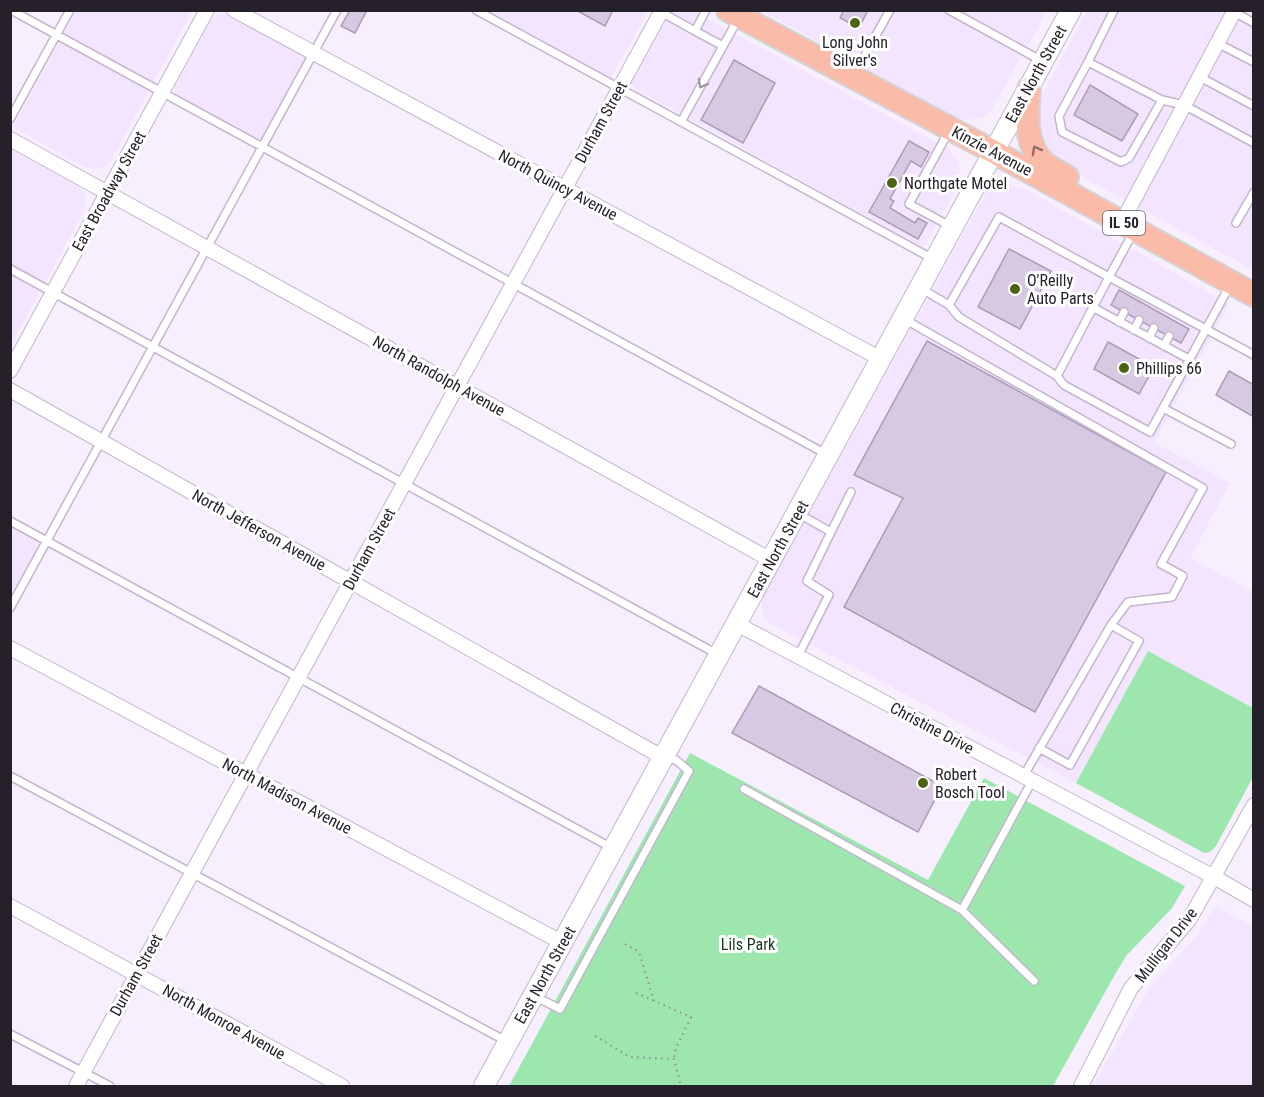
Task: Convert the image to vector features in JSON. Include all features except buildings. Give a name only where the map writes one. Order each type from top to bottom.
[{"type":"main road","name":"Kinzie Avenue","points":[[734,14],[994,152],[1254,295]]},
{"type":"main road","points":[[1029,89],[1027,122],[1037,154],[1043,162],[1080,188],[1091,205]]},
{"type":"street","name":"East Broadway Street","points":[[10,371],[207,10]]},
{"type":"street","name":"North Quincy Avenue","points":[[234,10],[881,359]]},
{"type":"street","name":"East North Street","points":[[484,1086],[1071,10]]},
{"type":"street","name":"Durham Street","points":[[76,1086],[662,11]]},
{"type":"street","points":[[1128,225],[1198,76],[1234,11]]},
{"type":"street","name":"North Randolph Avenue","points":[[10,139],[771,560]]},
{"type":"street","name":"North Jefferson Avenue","points":[[10,390],[664,758]]},
{"type":"street","name":"Christine Drive","points":[[737,624],[1254,900]]},
{"type":"street","name":"North Madison Avenue","points":[[10,648],[563,943]]},
{"type":"street","name":"Mulligan Drive","points":[[1081,1086],[1131,988],[1189,920],[1254,805]]},
{"type":"street","name":"North Monroe Avenue","points":[[10,906],[342,1086]]},
{"type":"lane","points":[[11,10],[829,455]]},
{"type":"lane","points":[[10,119],[70,10]]},
{"type":"lane","points":[[10,608],[337,10]]},
{"type":"lane","points":[[476,10],[935,260]]},
{"type":"lane","points":[[695,31],[706,10]]},
{"type":"lane","points":[[852,77],[890,10]]},
{"type":"lane","points":[[949,10],[1043,62]]},
{"type":"lane","points":[[1114,10],[1059,116],[1062,132],[1121,162],[1129,158],[1162,100]]},
{"type":"lane","points":[[662,11],[723,46]]},
{"type":"lane","points":[[1234,11],[1254,23]]},
{"type":"lane","points":[[681,122],[723,46],[734,14]]},
{"type":"lane","points":[[1217,43],[1254,62]]},
{"type":"lane","points":[[1088,62],[1162,100],[1184,105],[1254,143]]},
{"type":"lane","points":[[1198,76],[1254,106]]},
{"type":"lane","points":[[950,129],[909,204],[953,228]]},
{"type":"lane","points":[[1236,223],[1254,192]]},
{"type":"lane","points":[[949,305],[999,217],[1109,277],[1149,303],[1179,319],[1206,329],[1254,355]]},
{"type":"lane","points":[[1057,376],[1109,277],[1128,225]]},
{"type":"lane","points":[[10,269],[719,656]]},
{"type":"lane","points":[[920,288],[949,305],[959,317],[1057,376],[1064,385],[1150,432],[1231,282]]},
{"type":"lane","points":[[1094,308],[1189,359]]},
{"type":"lane","points":[[1119,322],[1124,312]]},
{"type":"lane","points":[[903,319],[1203,488],[1161,564],[1183,576],[1172,597],[1128,602],[1111,626],[1039,748],[1028,779],[962,910]]},
{"type":"lane","points":[[1134,330],[1139,320]]},
{"type":"lane","points":[[1149,338],[1154,328]]},
{"type":"lane","points":[[1164,346],[1169,336]]},
{"type":"lane","points":[[1163,408],[1231,444]]},
{"type":"lane","points":[[798,656],[829,595],[807,581],[851,492]]},
{"type":"lane","points":[[798,512],[831,532]]},
{"type":"lane","points":[[10,521],[614,849]]},
{"type":"lane","points":[[1039,748],[1070,765],[1138,641],[1111,626]]},
{"type":"lane","points":[[534,996],[560,1009],[689,771],[676,760],[664,758]]},
{"type":"lane","points":[[10,776],[508,1042]]},
{"type":"lane","points":[[744,789],[962,910],[1034,981]]},
{"type":"lane","points":[[10,1034],[110,1086]]},
{"type":"path","points":[[625,944],[639,952],[654,1001]]},
{"type":"path","points":[[636,993],[691,1017],[676,1048],[674,1059],[681,1086]]},
{"type":"path","points":[[595,1036],[630,1057],[674,1059]]},
{"type":"shaded area","points":[[76,11],[192,11],[110,162],[97,169],[79,164],[13,127]]},
{"type":"shaded area","points":[[489,11],[648,11],[611,78]]},
{"type":"shaded area","points":[[674,11],[692,11],[949,149],[956,158],[959,169],[957,182],[953,195],[923,248],[629,85],[670,14]]},
{"type":"shaded area","points":[[762,11],[1047,11],[991,111],[984,117],[966,120],[953,116]]},
{"type":"shaded area","points":[[1087,11],[1253,11],[1253,270],[1049,158],[1033,118],[1041,97]]},
{"type":"shaded area","points":[[224,13],[231,14],[308,56],[261,142],[180,98],[175,93],[175,87],[212,19]]},
{"type":"shaded area","points":[[11,149],[80,188],[86,200],[82,215],[11,345]]},
{"type":"shaded area","points":[[1004,183],[1025,189],[1229,304],[1154,443],[1230,483],[1190,558],[1253,592],[1253,708],[1148,651],[1076,783],[769,623],[764,617],[762,608],[762,600],[767,590],[986,193],[994,186]]},
{"type":"shaded area","points":[[11,525],[41,541],[11,599]]},
{"type":"shaded area","points":[[1216,907],[1253,927],[1253,1086],[1093,1086],[1151,985],[1197,937]]},
{"type":"green space","points":[[1148,651],[1253,708],[1253,777],[1216,846],[1210,852],[1204,853],[1076,783]]},
{"type":"green space","name":"Lils Park","points":[[690,753],[928,880],[984,778],[1185,886],[1172,908],[1126,956],[1053,1086],[509,1086]]},
{"type":"place","name":"Long John Silver's","points":[[855,23]]},
{"type":"place","name":"Northgate Motel","points":[[892,183]]},
{"type":"place","name":"O'Reilly Auto Parts","points":[[1015,289]]},
{"type":"place","name":"Phillips 66","points":[[1124,368]]},
{"type":"place","name":"Robert Bosch Tool","points":[[923,783]]}]
